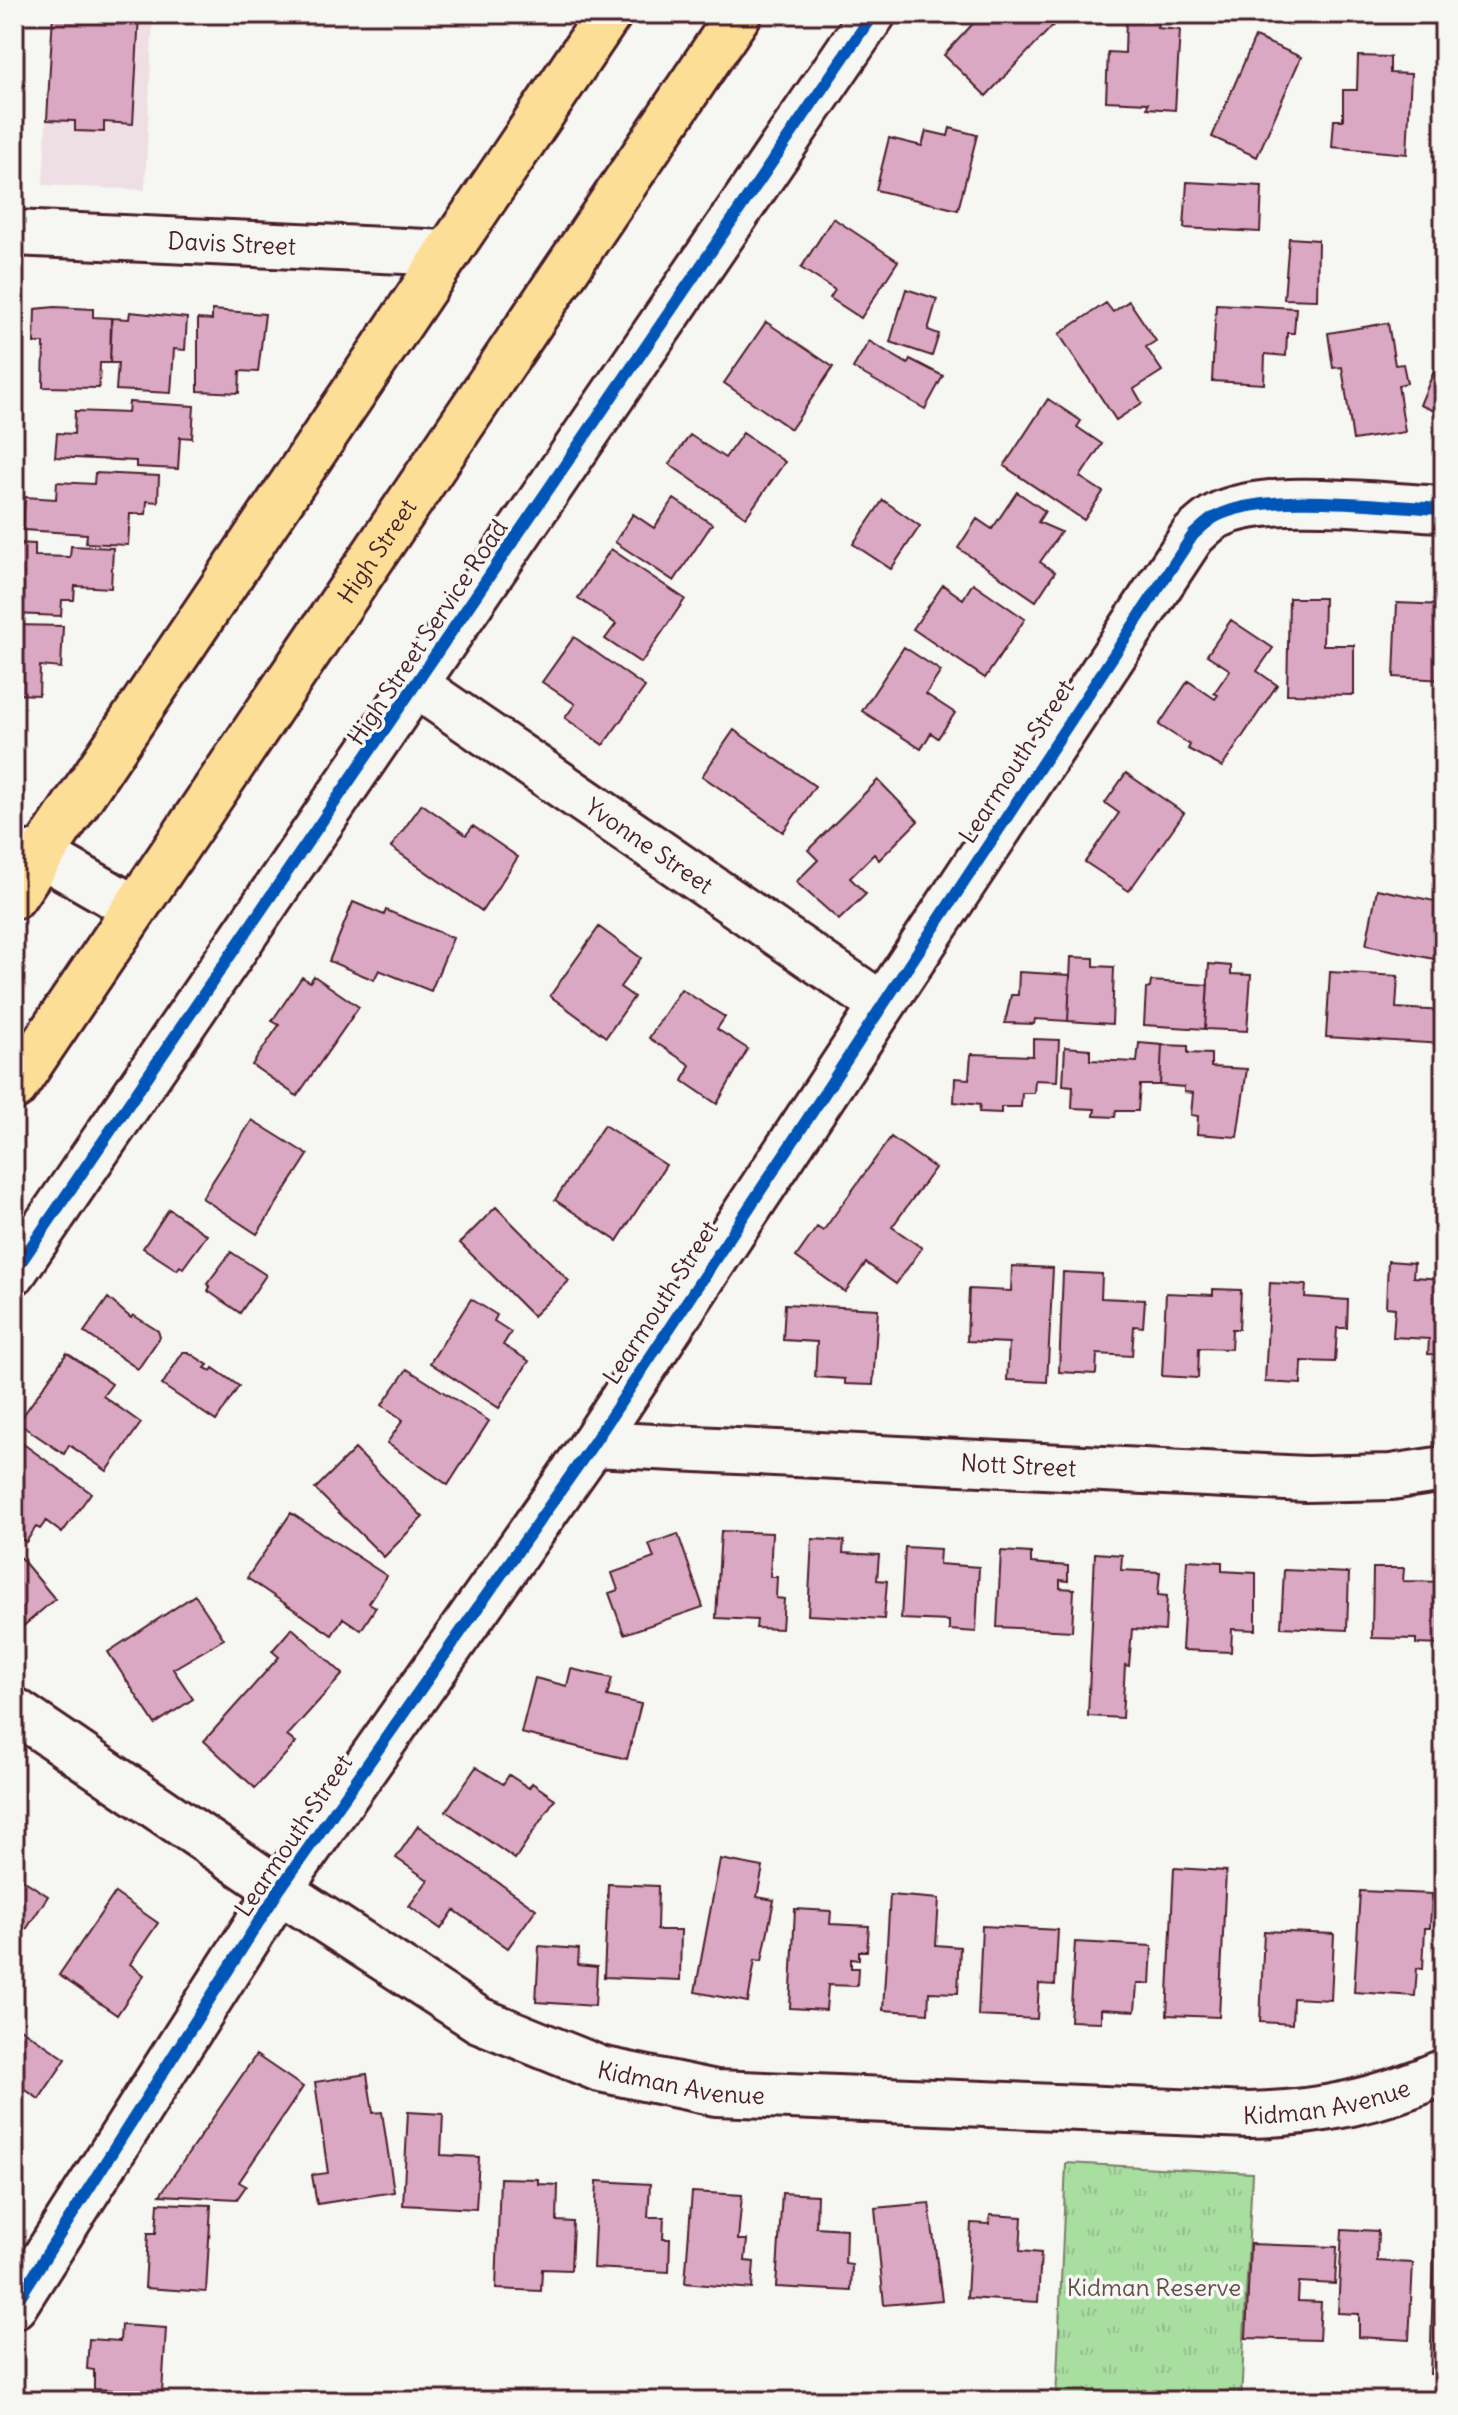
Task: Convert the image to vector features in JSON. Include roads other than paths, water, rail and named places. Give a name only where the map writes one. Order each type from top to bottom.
[{"type":"highway","points":[[14,896],[28,854],[448,253],[609,14]]},
{"type":"highway","name":"High Street","points":[[14,1088],[739,14]]},
{"type":"street","name":"High Street Service Road","points":[[14,1272],[873,14]]},
{"type":"street","name":"Davis Street","points":[[14,233],[448,253]]},
{"type":"street","name":"Learmouth Street","points":[[14,2306],[279,1890],[593,1444],[1193,535],[1217,516],[1246,506],[1298,503],[1444,509]]},
{"type":"street","name":"Yvonne Street","points":[[417,686],[882,1005]]},
{"type":"street","points":[[28,854],[134,908]]},
{"type":"street","name":"Nott Street","points":[[593,1444],[1306,1479],[1391,1477],[1444,1469]]},
{"type":"street","name":"Kidman Avenue","points":[[14,1710],[279,1890],[479,2020],[600,2069],[716,2093],[1249,2115],[1311,2113],[1355,2103],[1444,2072]]},
{"type":"park label","name":"Kidman Reserve","points":[[1154,2287]]}]
